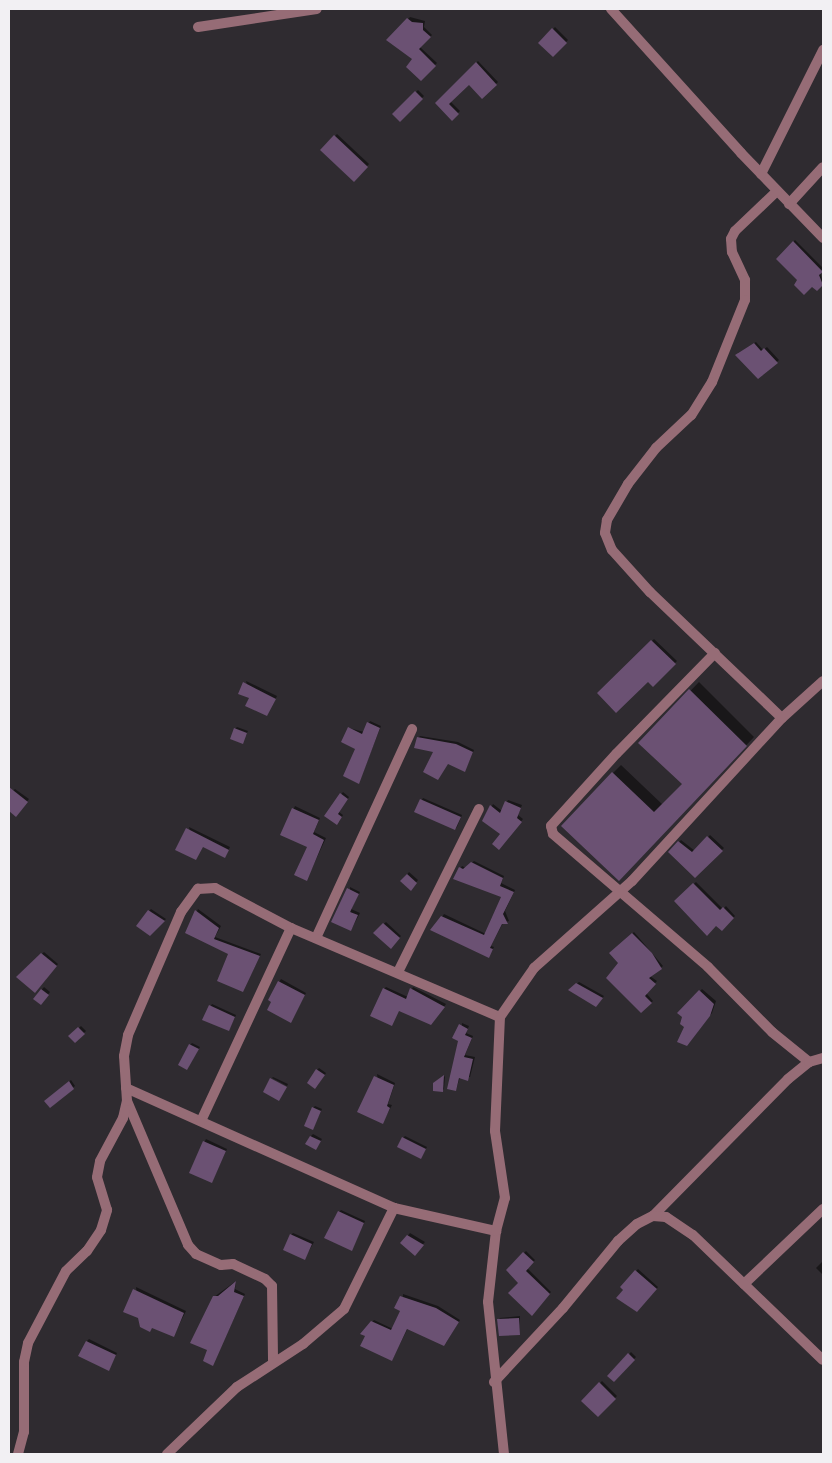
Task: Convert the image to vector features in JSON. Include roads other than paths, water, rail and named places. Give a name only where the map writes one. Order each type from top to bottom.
[{"type":"street","points":[[198,27],[317,9]]},
{"type":"street","points":[[612,9],[761,174],[823,238]]},
{"type":"street","points":[[761,174],[823,50]]},
{"type":"street","points":[[789,204],[823,167]]},
{"type":"street","points":[[777,191],[734,231],[731,239],[732,252],[745,280],[745,300],[712,382],[691,415],[640,467],[617,501],[605,526],[612,550],[662,604],[782,718]]},
{"type":"street","points":[[715,653],[616,754],[551,826],[553,834],[560,841],[708,967],[772,1032],[808,1062]]},
{"type":"street","points":[[504,1454],[494,1382],[488,1302],[496,1231],[505,1198],[495,1131],[500,1018],[534,968],[619,892],[733,776],[782,718],[823,681]]},
{"type":"street","points":[[316,938],[412,729]]},
{"type":"street","points":[[398,972],[479,809]]},
{"type":"street","points":[[18,1454],[24,1432],[24,1362],[28,1343],[66,1271],[87,1252],[101,1230],[107,1210],[97,1177],[100,1161],[123,1118],[127,1101],[124,1056],[128,1035],[181,912],[198,890],[215,888],[291,928],[398,972],[500,1018]]},
{"type":"street","points":[[201,1121],[291,928]]},
{"type":"street","points":[[494,1382],[563,1308],[618,1241],[637,1224],[653,1216],[788,1078],[808,1062],[823,1058]]},
{"type":"street","points":[[126,1088],[394,1208],[496,1231]]},
{"type":"street","points":[[127,1101],[192,1250],[221,1265],[232,1264],[265,1279],[272,1286],[273,1362]]},
{"type":"street","points":[[167,1454],[224,1398],[273,1362],[303,1344],[344,1309],[394,1208]]},
{"type":"street","points":[[744,1284],[823,1208]]},
{"type":"street","points":[[653,1216],[666,1216],[693,1235],[823,1360]]}]
